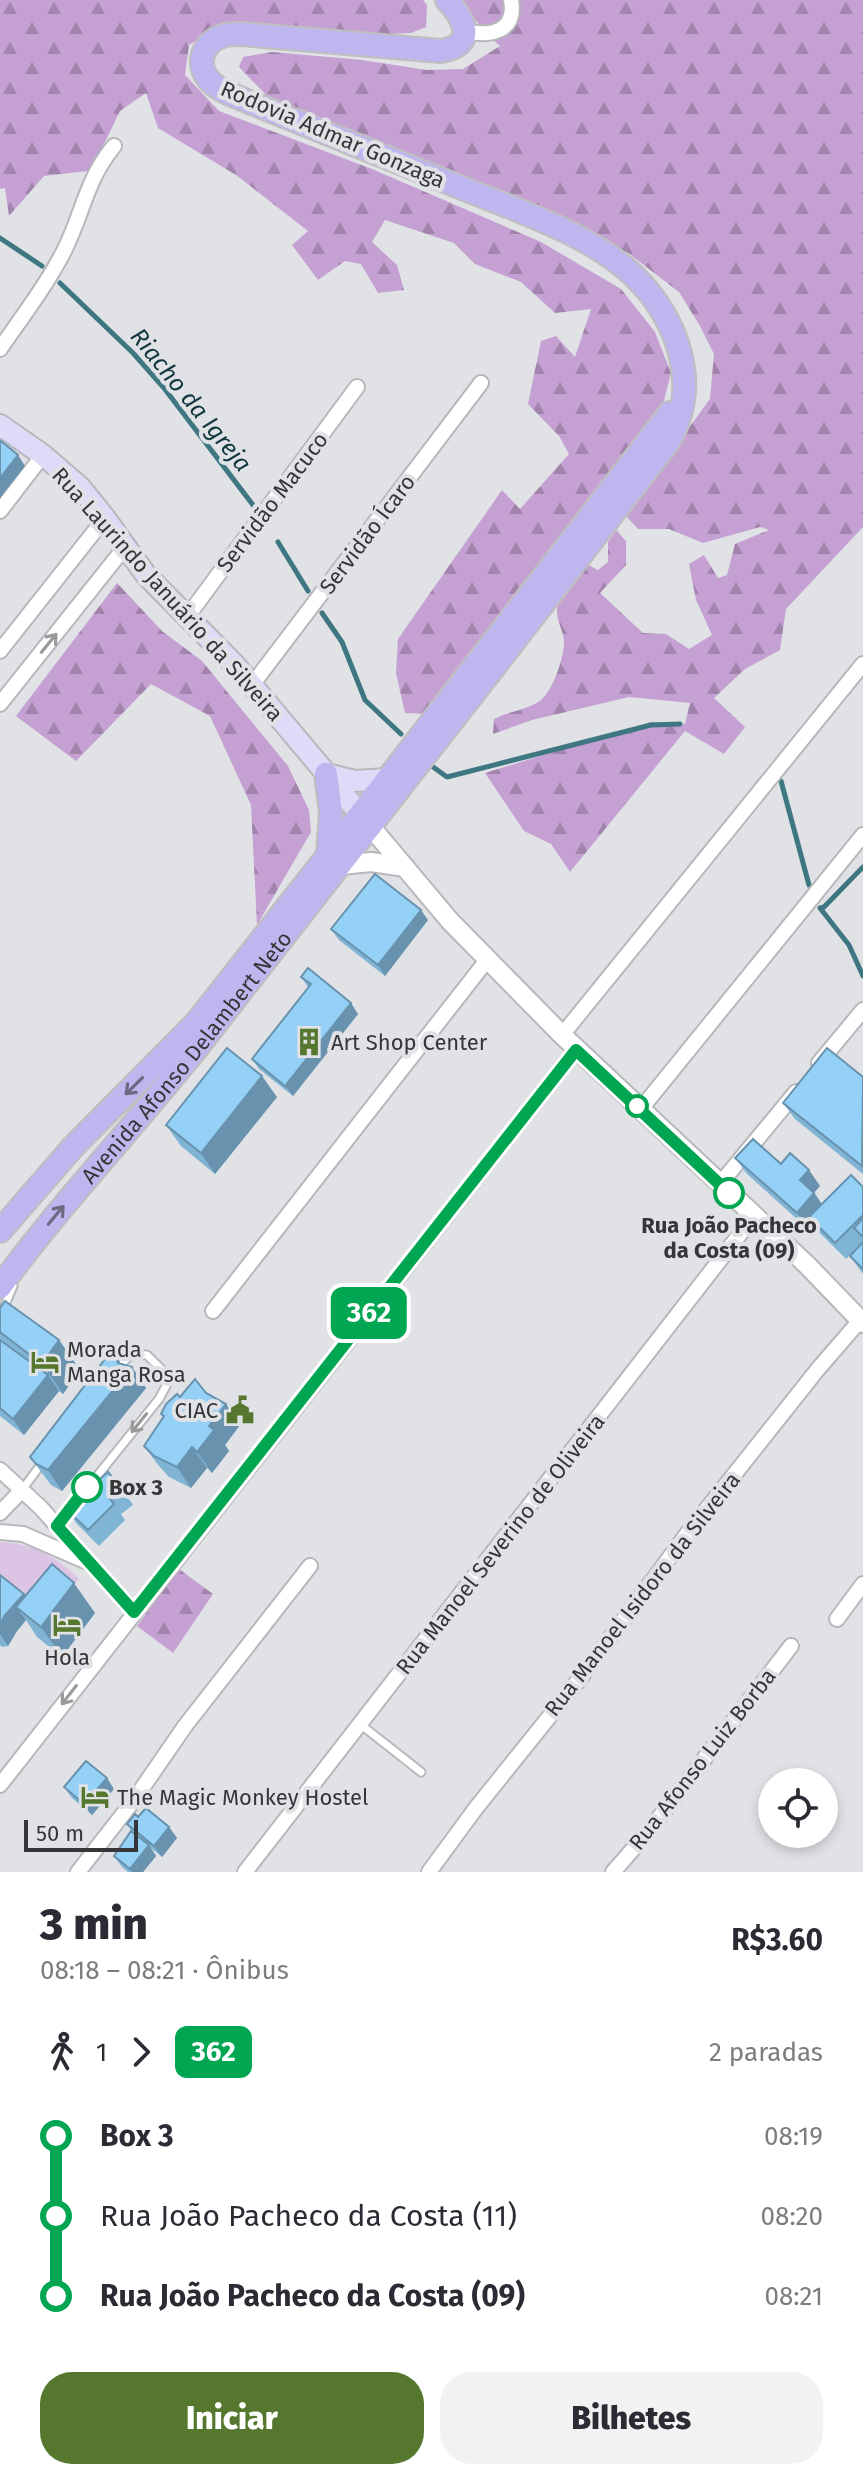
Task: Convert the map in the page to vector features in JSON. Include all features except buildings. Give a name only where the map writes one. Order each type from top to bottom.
[{"type":"main road","points":[[447,0],[461,18],[465,31]]},
{"type":"main road","name":"Rodovia Admar Gonzaga","points":[[365,820],[666,445],[682,413],[685,384],[683,362],[666,315],[633,274],[553,225],[237,97],[211,83],[203,73],[201,60],[204,49],[213,41],[223,36],[241,34],[441,51],[455,49],[463,42],[465,31]]},
{"type":"main road","points":[[365,820],[387,779],[661,426],[674,402],[683,362]]},
{"type":"main road","name":"Rua Laurindo Januário da Silveira","points":[[0,425],[43,455],[80,487],[152,582],[252,685],[365,820]]},
{"type":"main road","points":[[334,860],[326,774],[355,781],[387,779]]},
{"type":"main road","name":"Avenida Afonso Delambert Neto","points":[[0,1287],[29,1248],[157,1098],[365,820]]},
{"type":"main road","name":"Avenida Afonso Delambert Neto","points":[[0,1231],[73,1147],[196,1023],[334,860]]},
{"type":"main road","points":[[73,1147],[84,1182]]},
{"type":"street","points":[[465,31],[483,36],[497,31],[513,15],[511,0]]},
{"type":"street","points":[[0,349],[56,265],[94,173],[114,146]]},
{"type":"street","name":"Servidão Ícaro","points":[[252,685],[481,383]]},
{"type":"street","name":"Servidão Macuco","points":[[187,617],[357,387]]},
{"type":"street","points":[[0,511],[43,455]]},
{"type":"street","points":[[0,651],[105,518]]},
{"type":"street","points":[[0,704],[125,547]]},
{"type":"street","points":[[562,1035],[863,664]]},
{"type":"street","points":[[365,820],[487,960],[576,1050],[862,1320]]},
{"type":"street","points":[[640,1110],[863,835]]},
{"type":"street","points":[[334,860],[405,867]]},
{"type":"street","points":[[213,1311],[487,960]]},
{"type":"street","points":[[720,1184],[863,1010]]},
{"type":"street","points":[[0,1785],[576,1050]]},
{"type":"street","name":"Rua Manoel Severino de Oliveira","points":[[245,1872],[754,1216]]},
{"type":"street","name":"Rua Manoel Isidoro da Silveira","points":[[429,1872],[697,1522],[818,1369],[862,1320]]},
{"type":"street","points":[[0,1470],[93,1564],[134,1612]]},
{"type":"street","points":[[0,1513],[22,1490]]},
{"type":"street","points":[[0,1532],[23,1534],[93,1564]]},
{"type":"street","points":[[78,1872],[134,1800],[185,1726],[310,1566]]},
{"type":"street","points":[[837,1619],[863,1584]]},
{"type":"street","name":"Rua Afonso Luiz Borba","points":[[613,1872],[648,1832],[791,1646]]},
{"type":"lane","points":[[0,1317],[29,1248]]},
{"type":"lane","points":[[57,1526],[159,1399],[166,1386],[164,1372],[147,1355],[132,1354],[110,1376]]},
{"type":"lane","points":[[22,1490],[44,1461]]},
{"type":"lane","points":[[360,1724],[421,1772]]},
{"type":"shaded area","points":[[0,1542],[43,1552],[79,1579],[51,1613],[0,1575]]},
{"type":"green space","points":[[0,0],[423,0],[427,5],[426,27],[411,33],[348,36],[213,30],[189,45],[185,75],[219,111],[372,169],[541,242],[621,289],[655,332],[671,373],[661,412],[425,714],[405,713],[396,673],[398,639],[502,490],[520,509],[569,454],[559,436],[528,404],[541,341],[556,336],[575,357],[591,309],[555,313],[521,282],[475,264],[454,243],[385,220],[372,242],[397,265],[404,290],[378,293],[361,264],[345,261],[318,280],[292,245],[308,231],[236,175],[158,128],[146,93],[120,111],[88,171],[44,176],[9,216],[5,188],[0,189]]},
{"type":"green space","points":[[458,0],[863,0],[863,527],[786,609],[780,650],[745,669],[714,698],[745,727],[724,754],[685,731],[570,872],[551,844],[524,831],[485,773],[651,722],[685,724],[690,703],[629,697],[532,720],[493,734],[494,719],[541,700],[554,681],[564,649],[557,612],[563,592],[583,562],[598,570],[608,562],[608,542],[616,530],[626,541],[626,565],[600,593],[643,633],[666,634],[689,649],[712,635],[696,600],[689,564],[704,555],[718,578],[727,575],[735,544],[769,530],[760,527],[703,543],[669,529],[638,529],[625,515],[710,399],[714,354],[679,292],[628,253],[564,220],[268,97],[239,67],[243,57],[272,52],[362,60],[427,70],[463,69],[500,46]]},
{"type":"green space","points":[[117,583],[162,631],[202,661],[288,766],[309,810],[311,832],[257,925],[251,805],[210,716],[151,684],[76,761],[16,716]]},
{"type":"green space","points":[[179,1569],[213,1594],[173,1653],[137,1626]]},
{"type":"waterway","name":"Riacho da Igreja","points":[[0,238],[42,266]]},
{"type":"waterway","name":"Riacho da Igreja","points":[[60,283],[133,353],[164,388],[256,509]]},
{"type":"waterway","name":"Riacho da Igreja","points":[[278,542],[308,591]]},
{"type":"waterway","name":"Riacho da Igreja","points":[[322,613],[342,642],[365,700],[401,734]]},
{"type":"waterway","name":"Riacho da Igreja","points":[[429,764],[447,777],[651,725],[680,724]]},
{"type":"waterway","name":"Riacho da Igreja","points":[[781,781],[809,885]]},
{"type":"waterway","name":"Riacho da Igreja","points":[[863,867],[820,908],[849,945],[863,976]]},
{"type":"bus line","name":"362","points":[[87,1487],[57,1526],[134,1612],[576,1050],[729,1193]]},
{"type":"place","name":"Art Shop Center","points":[[309,1042]]},
{"type":"place","name":"Rua João Pacheco da Costa (09)","points":[[729,1193]]},
{"type":"place","name":"Morada Manga Rosa","points":[[45,1362]]},
{"type":"place","name":"CIAC","points":[[240,1410]]},
{"type":"place","name":"Box 3","points":[[87,1487]]},
{"type":"place","name":"Hola","points":[[67,1625]]},
{"type":"place","name":"The Magic Monkey Hostel","points":[[95,1797]]}]
